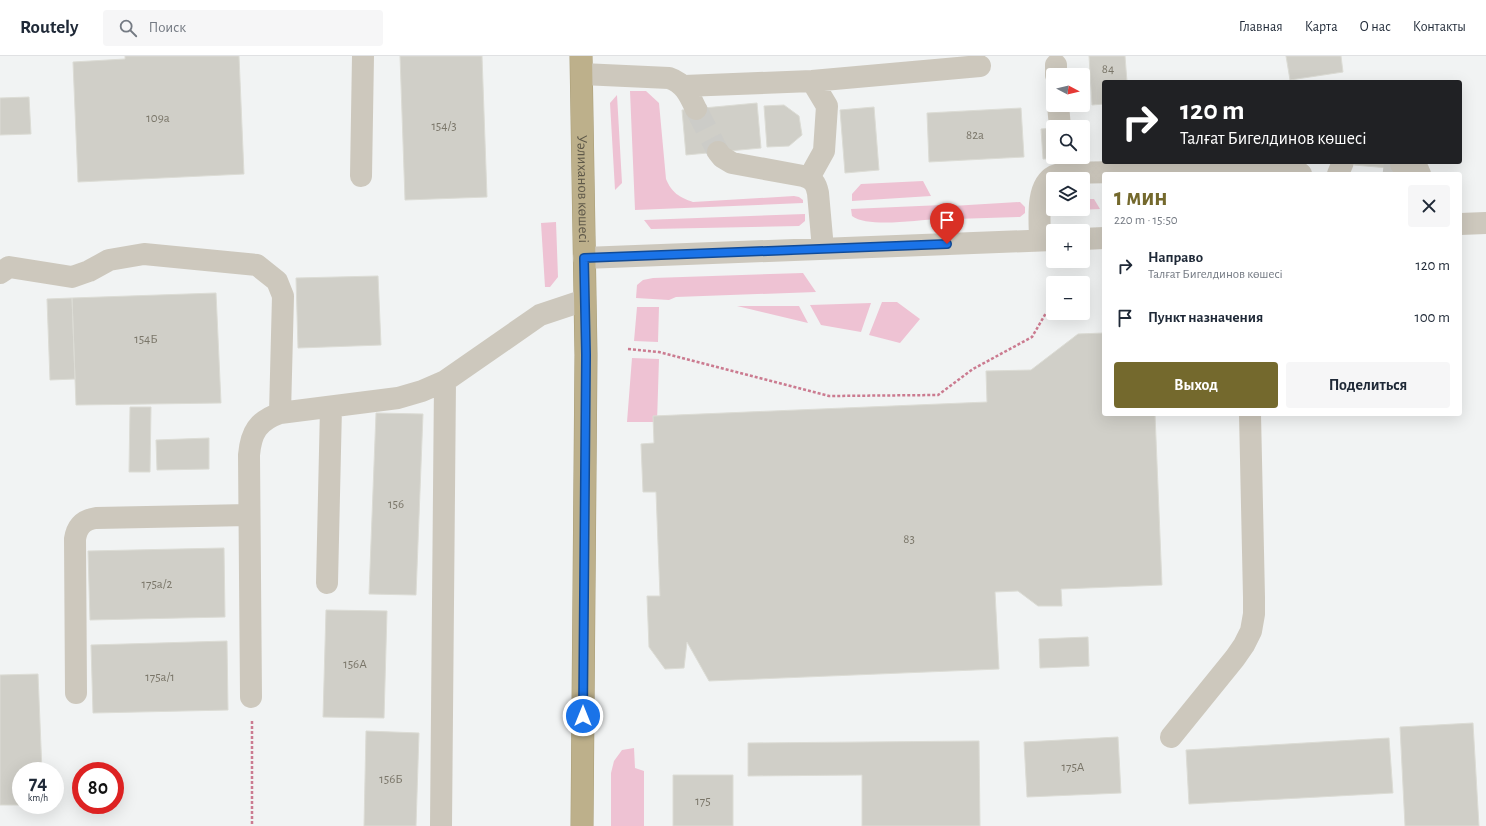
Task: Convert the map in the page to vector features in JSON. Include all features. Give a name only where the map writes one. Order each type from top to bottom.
[{"type":"highway","name":"Уәлиханов көшесі","points":[[582,65],[585,300],[582,826]]},
{"type":"street","points":[[361,176],[363,56]]},
{"type":"street","points":[[582,65],[659,76],[677,81],[684,86],[689,93],[696,109]]},
{"type":"street","points":[[684,86],[812,81],[980,66]]},
{"type":"street","points":[[809,178],[824,151],[827,106],[812,81]]},
{"type":"street","points":[[718,152],[727,161],[738,165],[809,178],[814,182],[817,186],[823,249]]},
{"type":"street","points":[[1401,164],[1417,167],[1419,172]]},
{"type":"street","points":[[1046,234],[1040,199],[1048,182],[1063,165],[1286,169],[1298,172]]},
{"type":"street","points":[[1462,224],[1486,223]]},
{"type":"street","points":[[1090,239],[1102,238]]},
{"type":"street","points":[[584,258],[1046,240]]},
{"type":"street","points":[[0,273],[9,267],[72,278],[109,260],[144,254],[257,265],[276,281],[282,296],[280,413]]},
{"type":"street","points":[[251,697],[250,444],[254,433],[260,424],[268,418],[280,413],[331,408],[398,398],[422,391],[445,381],[540,315],[585,300]]},
{"type":"street","points":[[441,826],[445,381]]},
{"type":"street","points":[[327,584],[331,408]]},
{"type":"street","points":[[1171,737],[1235,658],[1244,645],[1251,630],[1254,614],[1254,597],[1250,416]]},
{"type":"street","points":[[76,693],[75,539],[77,531],[81,525],[87,520],[96,518],[250,515]]},
{"type":"path","points":[[628,349],[659,352],[829,396],[938,395],[973,369],[1032,337],[1046,313]]},
{"type":"path","points":[[251,697],[252,826]]},
{"type":"shaded area","points":[[630,91],[646,91],[659,103],[666,179],[673,191],[680,196],[693,202],[794,196],[803,200],[803,203],[635,210]]},
{"type":"shaded area","points":[[617,95],[622,183],[615,190],[610,103]]},
{"type":"shaded area","points":[[923,181],[931,196],[852,201],[852,194],[861,184]]},
{"type":"shaded area","points":[[1090,199],[1094,199],[1100,209],[1090,209]]},
{"type":"shaded area","points":[[1020,202],[1025,207],[1025,213],[1020,217],[955,219],[951,212],[952,206]]},
{"type":"shaded area","points":[[942,205],[946,211],[939,219],[893,222],[869,222],[859,220],[852,216],[851,209]]},
{"type":"shaded area","points":[[805,214],[805,221],[799,226],[651,229],[644,220]]},
{"type":"shaded area","points":[[556,222],[558,277],[550,287],[545,287],[541,223]]},
{"type":"shaded area","points":[[803,273],[816,292],[676,297],[669,300],[636,298],[637,285],[643,280],[653,278]]},
{"type":"shaded area","points":[[882,302],[897,302],[920,319],[900,343],[869,335]]},
{"type":"shaded area","points":[[871,303],[861,332],[821,325],[810,305]]},
{"type":"shaded area","points":[[737,306],[799,306],[808,323]]},
{"type":"shaded area","points":[[637,307],[659,307],[658,342],[634,341]]},
{"type":"shaded area","points":[[632,358],[659,359],[657,422],[627,422]]},
{"type":"shaded area","points":[[634,748],[635,768],[644,771],[644,826],[611,826],[611,773],[614,761],[622,750]]},
{"type":"building","points":[[125,56],[239,56],[244,174],[78,182],[73,62],[125,59]]},
{"type":"building","points":[[400,56],[482,56],[487,197],[405,200]]},
{"type":"building","points":[[1089,56],[1125,56],[1127,80],[1102,80],[1102,104],[1092,105]]},
{"type":"building","points":[[1286,56],[1341,56],[1343,72],[1290,80]]},
{"type":"building","points":[[29,97],[31,134],[0,135],[0,98]]},
{"type":"building","points":[[757,103],[761,148],[686,155],[682,110]]},
{"type":"building","points":[[784,105],[799,116],[802,135],[789,146],[767,147],[764,106]]},
{"type":"building","points":[[874,107],[879,170],[845,173],[840,110]]},
{"type":"building","points":[[1021,108],[1024,157],[929,162],[927,113]]},
{"type":"building","points":[[1041,129],[1046,129],[1046,159],[1043,159]]},
{"type":"building","points":[[1354,164],[1401,164],[1400,169]]},
{"type":"building","points":[[378,276],[381,345],[298,348],[296,278]]},
{"type":"building","points":[[216,293],[221,403],[76,405],[72,298]]},
{"type":"building","points":[[72,298],[75,379],[50,380],[47,299]]},
{"type":"building","points":[[1102,333],[1102,416],[1155,416],[1162,585],[1061,589],[1062,606],[1038,606],[1018,591],[995,592],[999,669],[709,681],[687,642],[684,668],[665,669],[649,647],[647,596],[660,596],[656,492],[643,492],[641,444],[654,443],[653,416],[987,402],[986,371],[1031,370],[1078,334]]},
{"type":"building","points":[[130,407],[151,407],[150,472],[129,472]]},
{"type":"building","points":[[376,413],[423,414],[416,595],[369,594]]},
{"type":"building","points":[[209,438],[209,469],[157,470],[156,440]]},
{"type":"building","points":[[224,548],[225,617],[90,620],[88,551]]},
{"type":"building","points":[[326,610],[387,611],[384,718],[323,717]]},
{"type":"building","points":[[1088,637],[1089,666],[1040,668],[1039,639]]},
{"type":"building","points":[[227,641],[228,710],[93,713],[91,645]]},
{"type":"building","points":[[38,674],[42,762],[12,762],[12,805],[0,805],[0,675]]},
{"type":"building","points":[[1473,723],[1479,826],[1405,826],[1400,727]]},
{"type":"building","points":[[366,731],[419,733],[416,826],[364,826]]},
{"type":"building","points":[[1118,737],[1121,793],[1027,797],[1024,742]]},
{"type":"building","points":[[1389,738],[1393,793],[1189,804],[1186,750]]},
{"type":"building","points":[[979,741],[980,826],[862,826],[862,775],[748,776],[748,743]]},
{"type":"building","points":[[673,775],[733,775],[733,826],[673,826]]},
{"type":"tunnel","points":[[696,109],[718,152]]},
{"type":"route","points":[[583,716],[586,355],[584,258],[947,244]]}]
